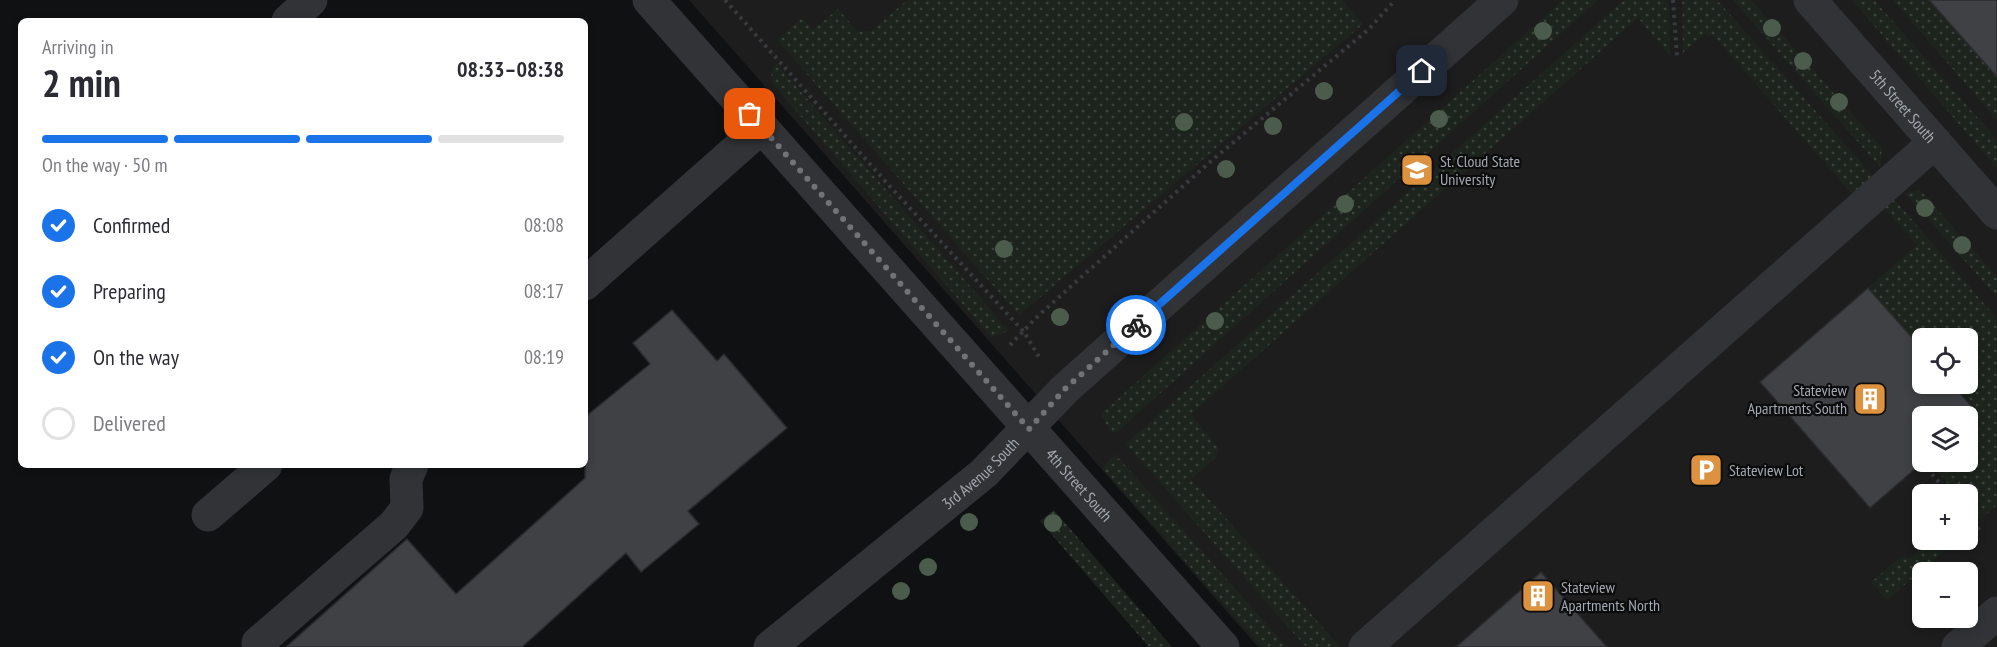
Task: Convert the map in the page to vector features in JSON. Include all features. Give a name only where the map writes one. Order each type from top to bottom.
[{"type":"street","points":[[291,18],[311,0]]},
{"type":"street","name":"4th Street South","points":[[649,0],[1223,647]]},
{"type":"street","name":"3rd Avenue South","points":[[770,647],[984,473],[1029,429],[1065,389],[1502,0]]},
{"type":"street","name":"5th Street South","points":[[1810,0],[1997,213]]},
{"type":"street","points":[[588,281],[762,127]]},
{"type":"street","points":[[1365,647],[1935,142]]},
{"type":"street","points":[[208,515],[263,468]]},
{"type":"street","points":[[258,643],[394,525],[407,508],[406,479],[411,468]]},
{"type":"street","points":[[1958,647],[1997,613]]},
{"type":"path","points":[[725,0],[885,182],[1024,332],[1044,365]]},
{"type":"path","points":[[1008,347],[1038,316],[1210,162],[1369,29],[1395,0]]},
{"type":"path","points":[[1673,0],[1677,57]]},
{"type":"path","points":[[1930,472],[1940,484]]},
{"type":"path","points":[[1978,527],[1982,532]]},
{"type":"shaded area","name":"St. Cloud State University","points":[[689,0],[1997,0],[1997,647],[1258,647]]},
{"type":"shaded area","points":[[907,0],[1342,0],[1363,24],[1019,315],[777,40],[802,18],[813,30],[838,9],[858,32],[872,31]]},
{"type":"shaded area","points":[[1563,0],[1598,0],[1117,432],[1110,432],[1101,414]]},
{"type":"shaded area","points":[[1624,0],[1666,0],[1669,4],[1670,55],[1638,18],[1191,414],[1218,448],[1216,457],[1191,479],[1340,647],[1306,647],[1126,444]]},
{"type":"shaded area","points":[[1682,0],[1717,0],[1873,176],[1852,194],[1712,34],[1709,37],[1705,34],[1683,53]]},
{"type":"shaded area","points":[[1733,0],[1751,0],[1882,148],[1880,167]]},
{"type":"shaded area","points":[[1852,0],[1874,0],[1997,140],[1997,168]]},
{"type":"shaded area","points":[[1893,0],[1929,0],[1997,77],[1997,120]]},
{"type":"shaded area","points":[[775,62],[1009,331],[991,337],[772,83],[771,73]]},
{"type":"shaded area","points":[[1920,190],[1997,277],[1997,297],[1905,193]]},
{"type":"shaded area","points":[[1894,199],[1997,319],[1997,505],[1980,520],[1978,518],[1978,484],[1948,484],[1938,472],[1978,472],[1978,406],[1971,406],[1961,394],[1978,394],[1978,328],[1912,328],[1912,338],[1868,288],[1917,245],[1884,208]]},
{"type":"shaded area","points":[[1115,454],[1287,647],[1262,647],[1102,468]]},
{"type":"shaded area","points":[[1054,510],[1172,647],[1149,647],[1040,521]]},
{"type":"shaded area","points":[[1921,550],[1945,550],[1931,562],[1912,562],[1912,579],[1887,600],[1871,582],[1901,557],[1911,558]]},
{"type":"building","points":[[1929,0],[1997,0],[1997,77]]},
{"type":"building","name":"Stateview Apartments South","points":[[1868,288],[1912,338],[1912,394],[1961,394],[1971,406],[1912,406],[1912,472],[1870,508],[1760,382]]},
{"type":"building","points":[[672,310],[717,361],[724,354],[787,428],[688,511],[699,524],[641,572],[626,553],[522,647],[286,647],[407,539],[456,594],[585,478],[585,468],[588,468],[588,415],[650,364],[633,343]]},
{"type":"building","name":"Stateview Apartments North","points":[[1541,572],[1607,647],[1456,647]]},
{"type":"way so far","points":[[750,114],[1029,429],[1065,389],[1136,325]]},
{"type":"place","name":"St. Cloud State University","points":[[1417,170]]},
{"type":"place","name":"Stateview Apartments South","points":[[1870,399]]},
{"type":"place","name":"Stateview Lot","points":[[1706,470]]},
{"type":"place","name":"Stateview Apartments North","points":[[1538,596]]},
{"type":"route","points":[[1136,325],[1422,71]]}]
